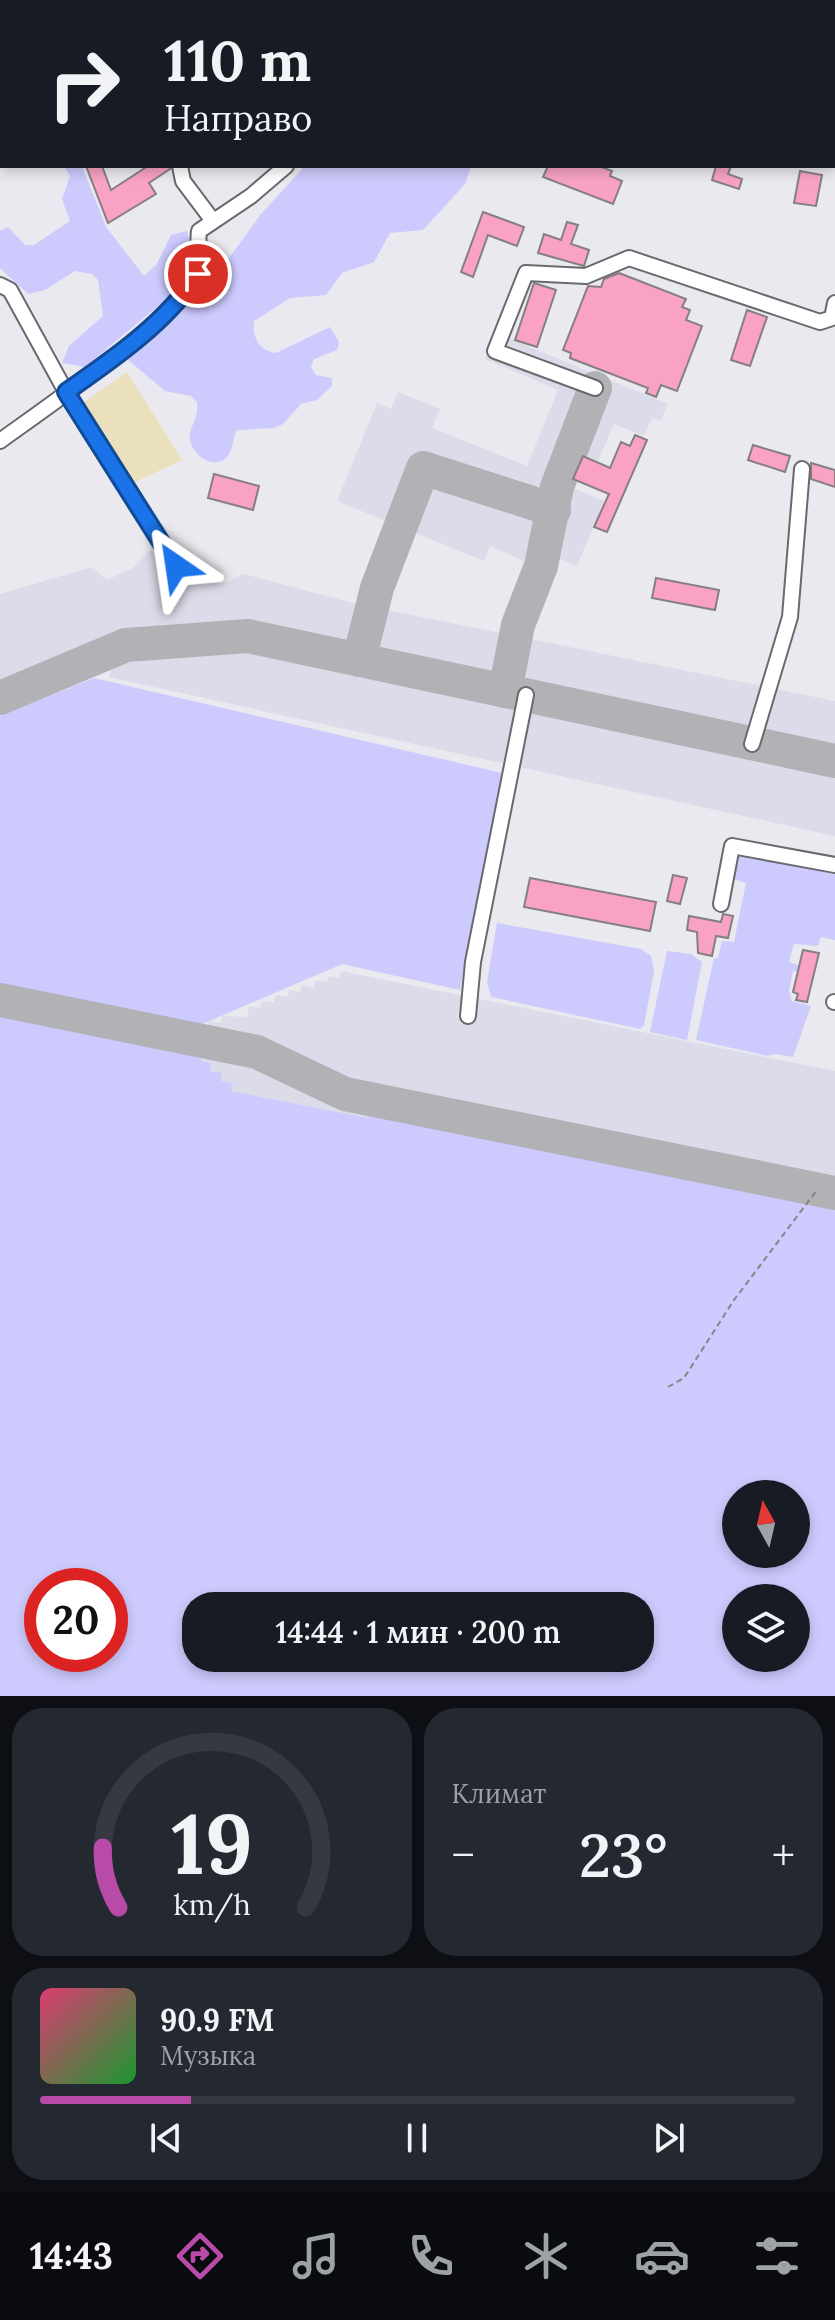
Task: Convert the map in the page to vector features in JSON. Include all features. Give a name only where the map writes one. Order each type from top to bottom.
[{"type":"lane","points":[[180,168],[183,181],[213,221]]},
{"type":"lane","points":[[0,441],[109,362],[185,294],[198,274],[199,231],[283,168]]},
{"type":"lane","points":[[595,388],[495,351],[526,273],[586,276],[629,258],[820,322],[832,318],[835,303]]},
{"type":"lane","points":[[0,285],[10,290],[66,392],[176,566]]},
{"type":"lane","points":[[752,744],[790,617],[802,469]]},
{"type":"lane","points":[[468,1016],[473,962],[526,695]]},
{"type":"lane","points":[[721,904],[732,846],[835,865]]},
{"type":"path","points":[[668,1387],[684,1378],[734,1300],[817,1190]]},
{"type":"shaded area","points":[[65,168],[83,168],[106,227],[144,276],[156,265],[171,235],[187,231],[191,247],[183,285],[85,367],[62,363],[69,346],[103,316],[98,280],[92,274],[75,271],[45,290],[28,294],[0,268],[0,231],[8,227],[25,245],[34,245],[70,221],[62,199],[70,176]]},
{"type":"shaded area","points":[[303,168],[470,168],[465,184],[423,230],[390,233],[374,262],[342,273],[326,295],[290,298],[254,321],[258,342],[276,353],[330,327],[339,342],[337,350],[314,359],[311,367],[316,375],[332,378],[332,386],[317,400],[301,404],[283,424],[274,428],[237,430],[227,457],[212,462],[195,451],[190,439],[197,402],[191,396],[165,391],[127,359],[211,283],[261,214]]},
{"type":"shaded area","points":[[496,333],[668,404],[661,421],[652,418],[644,436],[614,424],[598,461],[581,454],[568,486],[604,501],[577,566],[560,559],[553,574],[490,546],[484,561],[337,501],[377,403],[391,409],[398,392],[440,409],[432,428],[527,466],[558,390],[485,359]]},
{"type":"shaded area","points":[[157,549],[168,569],[225,583],[244,574],[353,603],[835,701],[835,836],[108,677],[124,646],[0,698],[0,594],[92,567],[107,580],[133,568],[149,551]]},
{"type":"shaded area","points":[[94,678],[502,773],[460,990],[342,964],[200,1025],[0,984],[0,716]]},
{"type":"shaded area","points":[[739,853],[835,870],[835,940],[821,937],[818,946],[794,944],[789,962],[813,970],[810,975],[793,971],[789,991],[792,1001],[811,1006],[793,1057],[768,1056],[696,1040],[714,958],[718,958],[722,941],[734,942],[746,883],[733,879]]},
{"type":"shaded area","points":[[497,923],[641,949],[651,956],[654,971],[644,1025],[640,1029],[491,997],[487,982]]},
{"type":"shaded area","points":[[667,951],[691,954],[702,962],[687,1040],[650,1032]]},
{"type":"shaded area","points":[[341,971],[835,1071],[835,1203],[370,1108],[367,1119],[231,1091],[201,1061],[209,1021],[220,1023],[222,1016],[247,1017],[249,1006],[260,1008],[262,1001],[274,1003],[276,995],[288,997],[289,990],[300,992],[302,985],[314,988],[316,980],[327,982],[329,976],[340,978]]},
{"type":"shaded area","points":[[0,1013],[202,1054],[201,1061],[211,1063],[210,1071],[222,1073],[221,1081],[232,1083],[231,1091],[367,1118],[369,1108],[835,1203],[835,1696],[0,1696]]},
{"type":"sand","points":[[127,372],[182,460],[131,484],[83,403]]},
{"type":"building","points":[[87,168],[103,168],[111,190],[145,168],[170,168],[149,183],[156,194],[108,223]]},
{"type":"building","points":[[547,168],[604,168],[612,171],[610,176],[622,181],[613,204],[543,177]]},
{"type":"building","points":[[715,168],[730,168],[728,174],[742,179],[739,189],[712,180]]},
{"type":"building","points":[[800,171],[822,175],[816,206],[794,203]]},
{"type":"building","points":[[483,212],[524,227],[517,246],[488,235],[473,277],[461,272]]},
{"type":"building","points":[[567,222],[578,225],[571,244],[589,250],[584,266],[538,253],[544,234],[561,240]]},
{"type":"building","points":[[619,273],[686,299],[682,307],[690,310],[686,320],[702,326],[677,391],[661,385],[656,397],[646,393],[648,388],[570,358],[571,353],[563,350],[588,286],[601,287],[604,279]]},
{"type":"building","points":[[534,283],[556,290],[537,347],[515,340]]},
{"type":"building","points":[[747,310],[767,317],[750,366],[731,360]]},
{"type":"building","points":[[635,435],[647,440],[607,532],[594,527],[609,494],[573,479],[583,456],[610,468],[621,442],[630,446]]},
{"type":"building","points":[[753,445],[790,456],[785,472],[748,460]]},
{"type":"building","points":[[811,463],[835,470],[835,487],[811,479]]},
{"type":"building","points":[[214,474],[259,486],[253,510],[208,498]]},
{"type":"building","points":[[656,578],[719,590],[715,610],[652,598]]},
{"type":"building","points":[[673,875],[687,878],[680,904],[667,901]]},
{"type":"building","points":[[530,878],[656,902],[650,931],[524,907]]},
{"type":"building","points":[[723,914],[733,916],[728,938],[716,936],[712,956],[698,953],[697,932],[687,930],[689,916],[721,922]]},
{"type":"building","points":[[803,950],[819,953],[807,1002],[796,1000],[798,994],[793,992]]},
{"type":"taxiway","points":[[505,691],[518,625],[541,566],[557,487],[595,388]]},
{"type":"taxiway","points":[[359,660],[377,588],[423,468],[554,510]]},
{"type":"taxiway","points":[[0,698],[126,645],[248,636],[835,761]]},
{"type":"taxiway","points":[[0,1000],[257,1052],[345,1094],[835,1193]]},
{"type":"route","points":[[176,566],[66,392],[109,362],[185,294],[198,274]]}]
